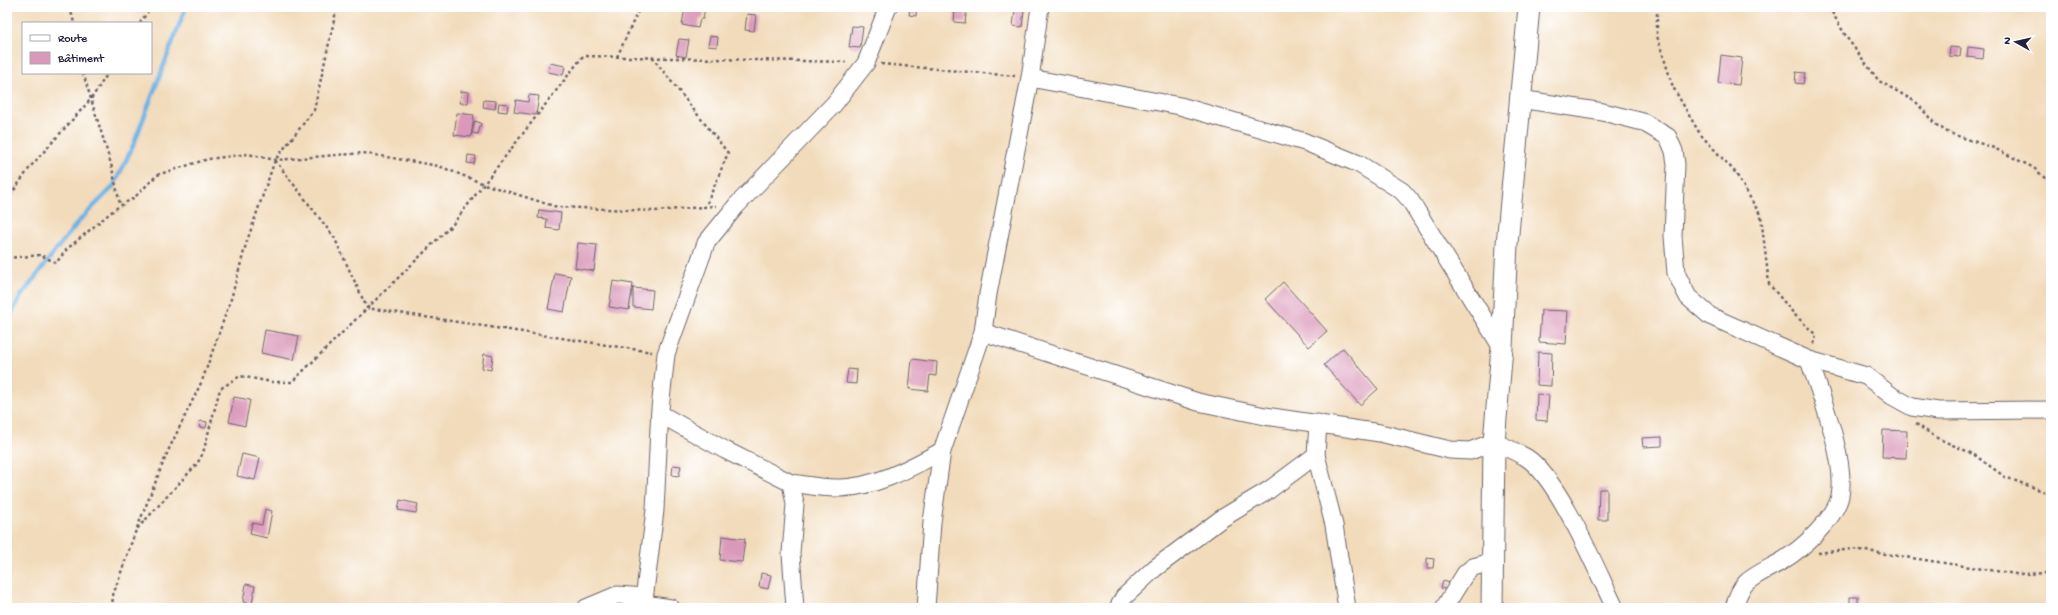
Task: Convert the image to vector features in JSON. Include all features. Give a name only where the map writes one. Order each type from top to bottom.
[{"type":"street","points":[[644,603],[655,510],[660,414],[666,354],[706,243],[736,206],[834,104],[866,63],[888,7]]},
{"type":"street","points":[[926,608],[932,522],[942,451],[983,332],[988,294],[1030,78],[1040,7]]},
{"type":"street","points":[[1492,608],[1494,442],[1502,348],[1507,244],[1529,7]]},
{"type":"street","points":[[1030,78],[1180,106],[1305,142],[1359,164],[1402,191],[1410,200],[1502,348]]},
{"type":"street","points":[[1520,99],[1603,112],[1643,122],[1668,138],[1674,150],[1676,164],[1673,236],[1676,273],[1688,297],[1710,316],[1809,360],[1866,376],[1892,396],[1912,407],[1938,411],[2051,410]]},
{"type":"street","points":[[983,332],[1198,402],[1265,416],[1380,433],[1450,450],[1470,451],[1494,442],[1527,458],[1552,486],[1567,511],[1615,608]]},
{"type":"street","points":[[1734,608],[1746,583],[1789,557],[1813,536],[1831,515],[1840,496],[1838,459],[1828,418],[1809,360]]},
{"type":"street","points":[[660,414],[725,450],[791,483],[839,488],[871,483],[900,474],[942,451]]},
{"type":"street","points":[[1318,423],[1316,455],[1333,518],[1347,608]]},
{"type":"street","points":[[1118,608],[1124,597],[1155,568],[1221,520],[1269,490],[1316,455]]},
{"type":"street","points":[[791,483],[795,504],[790,553],[795,608]]},
{"type":"street","points":[[1444,608],[1465,574],[1473,567],[1492,562]]},
{"type":"street","points":[[586,608],[617,594],[644,603],[671,608]]},
{"type":"path","points":[[70,7],[74,22]]},
{"type":"path","points":[[141,22],[151,7]]},
{"type":"path","points":[[112,608],[113,595],[136,530],[168,451],[202,381],[231,299],[246,244],[275,160],[314,110],[337,7]]},
{"type":"path","points":[[617,57],[640,7]]},
{"type":"path","points":[[1657,7],[1657,36],[1672,87],[1700,134],[1735,172],[1760,216],[1769,284],[1795,315],[1816,335],[1809,360]]},
{"type":"path","points":[[1829,7],[1847,38],[1879,81],[1916,102],[1935,124],[1949,133],[1994,148],[2034,168],[2048,181],[2051,188]]},
{"type":"path","points":[[136,530],[197,464],[203,453],[220,389],[240,376],[272,382],[292,382],[453,224],[583,56],[866,63],[1030,78]]},
{"type":"path","points":[[652,58],[728,153],[706,206]]},
{"type":"path","points":[[83,74],[112,164],[120,204]]},
{"type":"path","points":[[7,200],[31,166],[91,99],[107,74]]},
{"type":"path","points":[[7,258],[41,255],[56,263],[67,248],[115,209],[135,197],[157,175],[208,159],[248,154],[275,160],[363,153],[439,166],[484,184],[557,207],[655,211],[706,206],[736,206]]},
{"type":"path","points":[[275,160],[334,237],[367,308]]},
{"type":"path","points":[[367,308],[666,354]]},
{"type":"path","points":[[1913,422],[1937,438],[1974,454],[2005,477],[2051,494]]},
{"type":"path","points":[[1817,553],[1853,549],[2016,574],[2051,573]]},
{"type":"building","points":[[685,7],[705,7],[703,19],[700,19],[698,28],[682,25]]},
{"type":"building","points":[[910,7],[917,7],[916,16],[909,15]]},
{"type":"building","points":[[947,7],[967,7],[965,23],[954,22],[955,9]]},
{"type":"building","points":[[1015,10],[1024,11],[1022,27],[1013,26]]},
{"type":"building","points":[[747,14],[756,15],[754,31],[745,30]]},
{"type":"building","points":[[852,26],[863,27],[860,48],[849,47]]},
{"type":"building","points":[[710,36],[718,37],[717,47],[708,46]]},
{"type":"building","points":[[679,39],[689,40],[686,57],[676,55]]},
{"type":"building","points":[[1950,47],[1961,48],[1960,57],[1949,56]]},
{"type":"building","points":[[1968,47],[1984,49],[1983,59],[1967,57]]},
{"type":"building","points":[[1721,55],[1742,58],[1739,85],[1718,83]]},
{"type":"building","points":[[550,63],[565,66],[563,75],[548,72]]},
{"type":"building","points":[[1796,72],[1805,73],[1803,84],[1795,83]]},
{"type":"building","points":[[461,91],[469,92],[468,103],[460,103]]},
{"type":"building","points":[[529,95],[539,96],[536,115],[514,112],[516,100],[528,102]]},
{"type":"building","points":[[484,100],[496,101],[495,109],[483,107]]},
{"type":"building","points":[[499,103],[508,104],[507,112],[498,111]]},
{"type":"building","points":[[457,113],[474,115],[471,137],[454,135]]},
{"type":"building","points":[[475,121],[481,123],[478,134],[472,133]]},
{"type":"building","points":[[468,155],[476,156],[474,164],[467,163]]},
{"type":"building","points":[[539,210],[561,213],[559,230],[546,228],[547,219],[538,218]]},
{"type":"building","points":[[578,243],[597,245],[594,271],[575,268]]},
{"type":"building","points":[[555,273],[571,276],[564,312],[548,309]]},
{"type":"building","points":[[613,281],[633,284],[629,310],[609,307]]},
{"type":"building","points":[[1283,282],[1327,331],[1309,347],[1265,299]]},
{"type":"building","points":[[633,288],[653,290],[651,309],[633,307]]},
{"type":"building","points":[[1541,310],[1568,311],[1566,344],[1539,342]]},
{"type":"building","points":[[265,330],[299,336],[294,360],[261,353]]},
{"type":"building","points":[[1343,348],[1378,389],[1360,405],[1324,365]]},
{"type":"building","points":[[1538,352],[1552,353],[1551,386],[1537,385]]},
{"type":"building","points":[[484,354],[493,356],[491,370],[482,368]]},
{"type":"building","points":[[912,359],[937,362],[936,376],[930,375],[928,391],[909,389]]},
{"type":"building","points":[[848,369],[857,370],[856,384],[846,383]]},
{"type":"building","points":[[1537,394],[1549,395],[1547,421],[1536,420]]},
{"type":"building","points":[[234,397],[250,400],[245,426],[229,422]]},
{"type":"building","points":[[200,421],[207,422],[206,428],[199,427]]},
{"type":"building","points":[[1883,430],[1907,431],[1906,458],[1882,457]]},
{"type":"building","points":[[1662,437],[1662,446],[1643,447],[1642,438]]},
{"type":"building","points":[[242,454],[260,458],[255,480],[237,476]]},
{"type":"building","points":[[673,465],[681,466],[679,476],[672,475]]},
{"type":"building","points":[[1599,489],[1607,489],[1607,520],[1598,520]]},
{"type":"building","points":[[400,500],[418,504],[416,513],[398,510]]},
{"type":"building","points":[[265,509],[272,511],[267,538],[250,534],[252,523],[262,525]]},
{"type":"building","points":[[722,536],[745,539],[742,562],[720,560]]},
{"type":"building","points":[[1427,558],[1434,559],[1433,568],[1427,568]]},
{"type":"building","points":[[761,573],[771,575],[768,589],[759,587]]},
{"type":"building","points":[[1443,581],[1450,583],[1448,590],[1441,588]]},
{"type":"building","points":[[246,584],[255,586],[252,604],[243,602]]},
{"type":"building","points":[[1850,597],[1858,597],[1858,608],[1850,608]]},
{"type":"waterway","points":[[7,322],[21,296],[56,250],[79,221],[113,187],[133,146],[186,7]]}]
